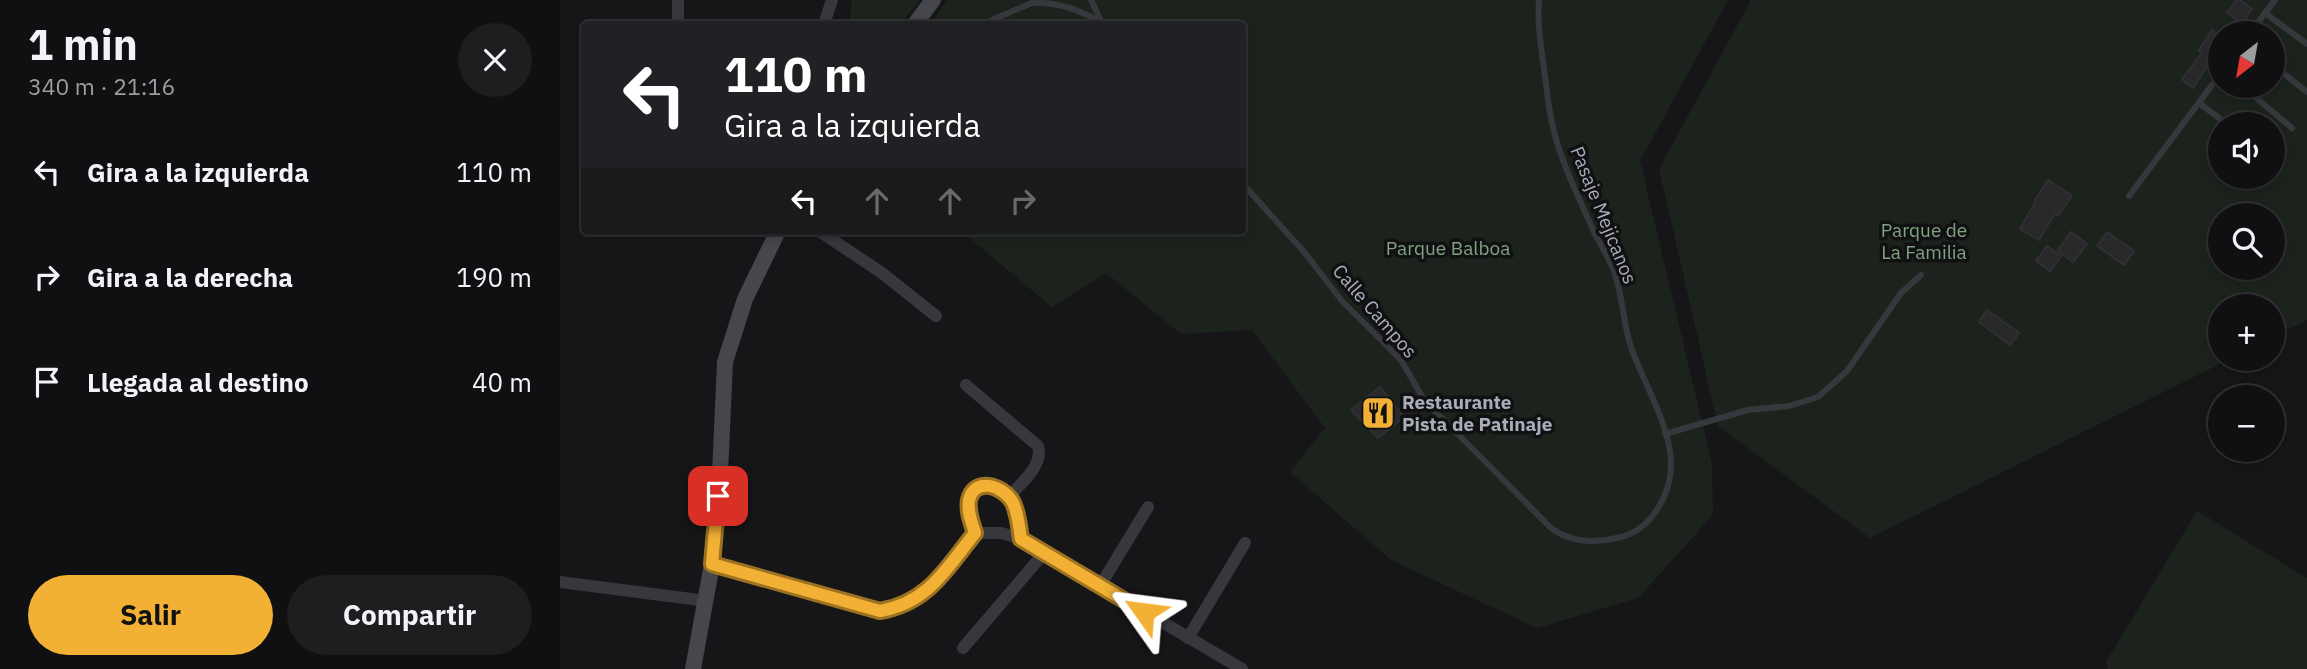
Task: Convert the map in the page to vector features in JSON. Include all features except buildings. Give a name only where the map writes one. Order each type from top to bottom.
[{"type":"main road","points":[[917,21],[933,0]]},
{"type":"main road","points":[[693,669],[712,564],[720,473],[724,362],[745,299],[776,235]]},
{"type":"street","points":[[678,0],[678,21]]},
{"type":"street","points":[[825,21],[832,0]]},
{"type":"street","points":[[825,235],[882,273],[936,316]]},
{"type":"street","points":[[966,385],[1038,446],[1040,454],[1036,465],[1009,497]]},
{"type":"street","points":[[975,533],[968,510],[970,497],[976,488],[985,484],[1009,497],[1013,503],[1021,539]]},
{"type":"street","points":[[1100,586],[1148,507]]},
{"type":"street","points":[[712,564],[880,611],[904,606],[913,601],[931,586],[975,533]]},
{"type":"street","points":[[975,533],[1001,533],[1021,539],[1242,669]]},
{"type":"street","points":[[1188,638],[1245,542]]},
{"type":"street","points":[[963,648],[1044,552]]},
{"type":"street","points":[[560,582],[707,601]]},
{"type":"lane","points":[[1091,0],[1101,21]]},
{"type":"lane","name":"Pasaje Mejicanos","points":[[1539,0],[1537,21],[1553,128],[1567,171],[1614,271],[1623,302],[1630,344],[1665,434],[1671,460],[1670,479],[1662,502],[1644,526],[1619,538]]},
{"type":"lane","points":[[2259,21],[2275,0]]},
{"type":"lane","points":[[990,21],[1036,1],[1065,5],[1098,21]]},
{"type":"lane","points":[[2265,13],[2307,44]]},
{"type":"lane","points":[[2286,75],[2307,92]]},
{"type":"lane","points":[[2129,196],[2208,91]]},
{"type":"lane","points":[[2256,98],[2292,128]]},
{"type":"lane","points":[[2199,103],[2211,112]]},
{"type":"lane","name":"Calle Campos","points":[[1246,187],[1305,253],[1342,301],[1401,360],[1424,400],[1551,528],[1563,537],[1584,542],[1619,538]]},
{"type":"lane","points":[[1665,434],[1748,410],[1790,406],[1818,397],[1847,370],[1901,293],[1921,275]]},
{"type":"green space","points":[[852,0],[919,0],[903,21],[849,21]]},
{"type":"green space","name":"Parque Balboa","points":[[947,0],[1728,0],[1640,161],[1712,464],[1713,515],[1638,598],[1537,628],[1391,560],[1290,472],[1325,428],[1252,330],[1181,334],[1106,273],[1052,307],[966,235],[1246,235],[1246,21],[932,21]]},
{"type":"green space","name":"Parque de La Familia","points":[[1751,0],[2307,0],[2307,320],[2285,331],[2285,294],[2208,294],[2208,370],[1870,538],[1718,426],[1659,169]]},
{"type":"green space","points":[[2197,511],[2307,578],[2307,669],[2108,669],[2106,662]]},
{"type":"place","name":"Restaurante Pista de Patinaje","points":[[1378,413]]},
{"type":"route","points":[[718,496],[712,564],[880,611],[904,606],[913,601],[931,586],[975,533],[968,510],[970,497],[976,488],[985,484],[1009,497],[1013,503],[1021,539],[1144,612]]}]
